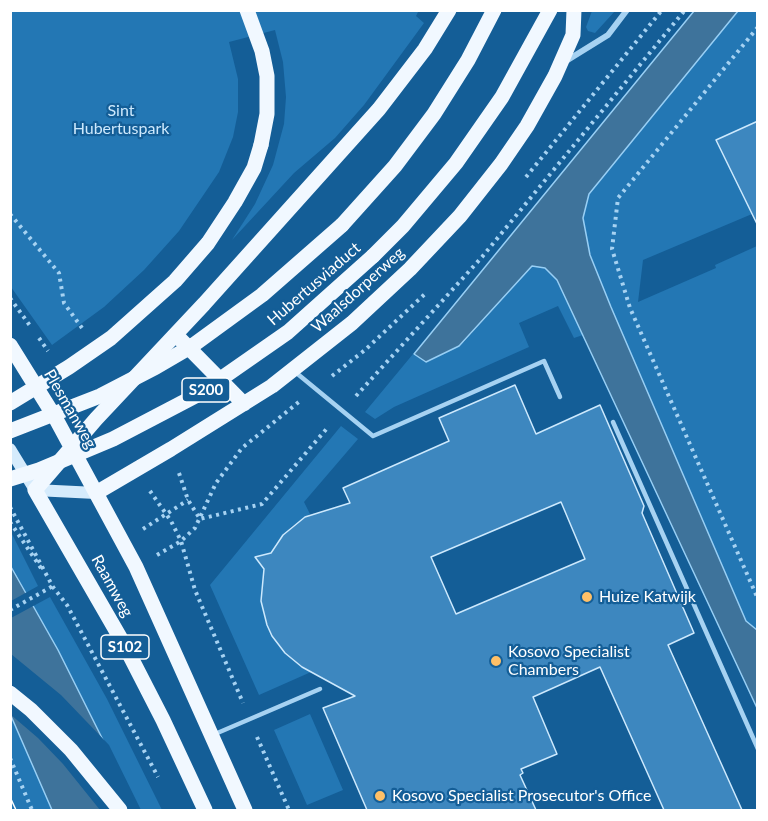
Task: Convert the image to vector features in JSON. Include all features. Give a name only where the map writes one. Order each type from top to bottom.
[{"type":"main road","points":[[10,403],[111,338],[175,281],[208,243],[235,202],[254,168],[267,114],[267,76],[262,51],[247,10]]},
{"type":"main road","points":[[35,490],[379,109],[425,48],[449,10]]},
{"type":"main road","name":"Hubertusviaduct","points":[[10,431],[100,396],[156,367],[192,346],[270,289],[342,225],[370,196],[422,131],[468,60],[494,10]]},
{"type":"main road","name":"Hubertusviaduct","points":[[10,479],[66,459],[150,421],[218,382],[288,332],[403,226],[456,163],[502,97],[550,10]]},
{"type":"main road","name":"Waalsdorperweg","points":[[96,493],[243,404],[292,370],[375,303],[460,216],[501,164],[527,126],[561,63],[573,35],[574,10]]},
{"type":"main road","points":[[176,334],[243,404]]},
{"type":"main road","name":"Plesmanweg","points":[[10,345],[72,447],[96,493]]},
{"type":"main road","name":"Raamweg","points":[[10,449],[125,646],[205,810]]},
{"type":"main road","points":[[35,490],[96,493]]},
{"type":"main road","name":"Raamweg","points":[[96,493],[136,567],[245,810]]},
{"type":"main road","points":[[10,693],[51,728],[86,766],[120,810]]},
{"type":"street","points":[[561,63],[608,35],[627,10]]},
{"type":"lane","points":[[292,370],[373,436],[544,362],[560,397]]},
{"type":"lane","points":[[613,422],[758,749]]},
{"type":"lane","points":[[212,735],[320,689]]},
{"type":"path","points":[[758,27],[618,198],[612,249],[630,308],[758,599]]},
{"type":"path","points":[[166,514],[188,500]]},
{"type":"path","points":[[10,507],[53,587]]},
{"type":"path","points":[[10,522],[67,605],[159,777]]},
{"type":"path","points":[[182,541],[195,590],[290,810]]},
{"type":"path","points":[[10,610],[33,597]]},
{"type":"path","points":[[10,758],[32,810]]},
{"type":"green space","name":"Sint Hubertuspark","points":[[419,10],[416,16],[424,23],[364,105],[335,138],[294,173],[232,240],[255,204],[273,165],[284,124],[286,97],[283,62],[275,30],[229,42],[238,79],[238,112],[233,137],[219,172],[179,231],[144,270],[104,307],[52,345],[11,287],[10,11]]},
{"type":"green space","points":[[592,10],[615,11],[595,33],[588,31],[586,27]]},
{"type":"green space","points":[[738,11],[757,11],[757,142],[729,155],[752,214],[643,260],[638,302],[716,268],[715,265],[757,246],[757,630],[746,621],[611,307],[590,255],[583,218],[589,194]]},
{"type":"green space","points":[[532,266],[545,268],[557,280],[583,335],[574,338],[558,306],[519,323],[529,347],[394,407],[375,419],[365,412],[413,354],[426,362],[464,342]]},
{"type":"green space","points":[[341,426],[358,439],[304,502],[310,514],[291,527],[276,544],[271,554],[264,555],[265,568],[261,601],[267,625],[285,653],[311,672],[259,695],[210,585]]},
{"type":"green space","points":[[10,530],[38,586],[29,591],[31,599],[37,604],[50,597],[107,699],[162,810],[139,810],[58,650],[11,565]]},
{"type":"green space","points":[[310,714],[343,790],[307,805],[274,730]]},
{"type":"green space","points":[[10,716],[22,740],[52,810],[11,810]]},
{"type":"shaded area","points":[[694,11],[738,11],[589,194],[583,218],[590,255],[611,307],[746,621],[757,630],[757,708],[557,280],[545,268],[532,266],[459,346],[426,362],[414,354]]},
{"type":"shaded area","points":[[10,565],[58,650],[138,810],[52,810],[11,716]]},
{"type":"pier","points":[[29,591],[37,604],[11,618],[11,601]]},
{"type":"pier","points":[[11,654],[61,695],[109,745],[141,810],[100,810],[63,764],[10,714]]},
{"type":"building","points":[[758,121],[758,226],[716,140]]},
{"type":"building","name":"Huize Katwijk","points":[[515,385],[536,434],[600,405],[644,506],[642,513],[694,633],[668,645],[742,810],[664,810],[600,667],[533,697],[557,754],[521,769],[523,773],[520,775],[536,810],[367,810],[323,708],[355,696],[302,667],[285,653],[272,636],[261,601],[264,569],[255,557],[271,553],[283,535],[305,517],[350,503],[343,488],[449,441],[439,418]],"holes":[[[561,502],[585,559],[456,614],[431,557]]]},
{"type":"tram line","points":[[10,797],[16,810]]},
{"type":"place","name":"Huize Katwijk","points":[[587,597]]},
{"type":"place","name":"Kosovo Specialist Chambers","points":[[496,661]]},
{"type":"place","name":"Kosovo Specialist Prosecutor's Office","points":[[380,796]]}]
